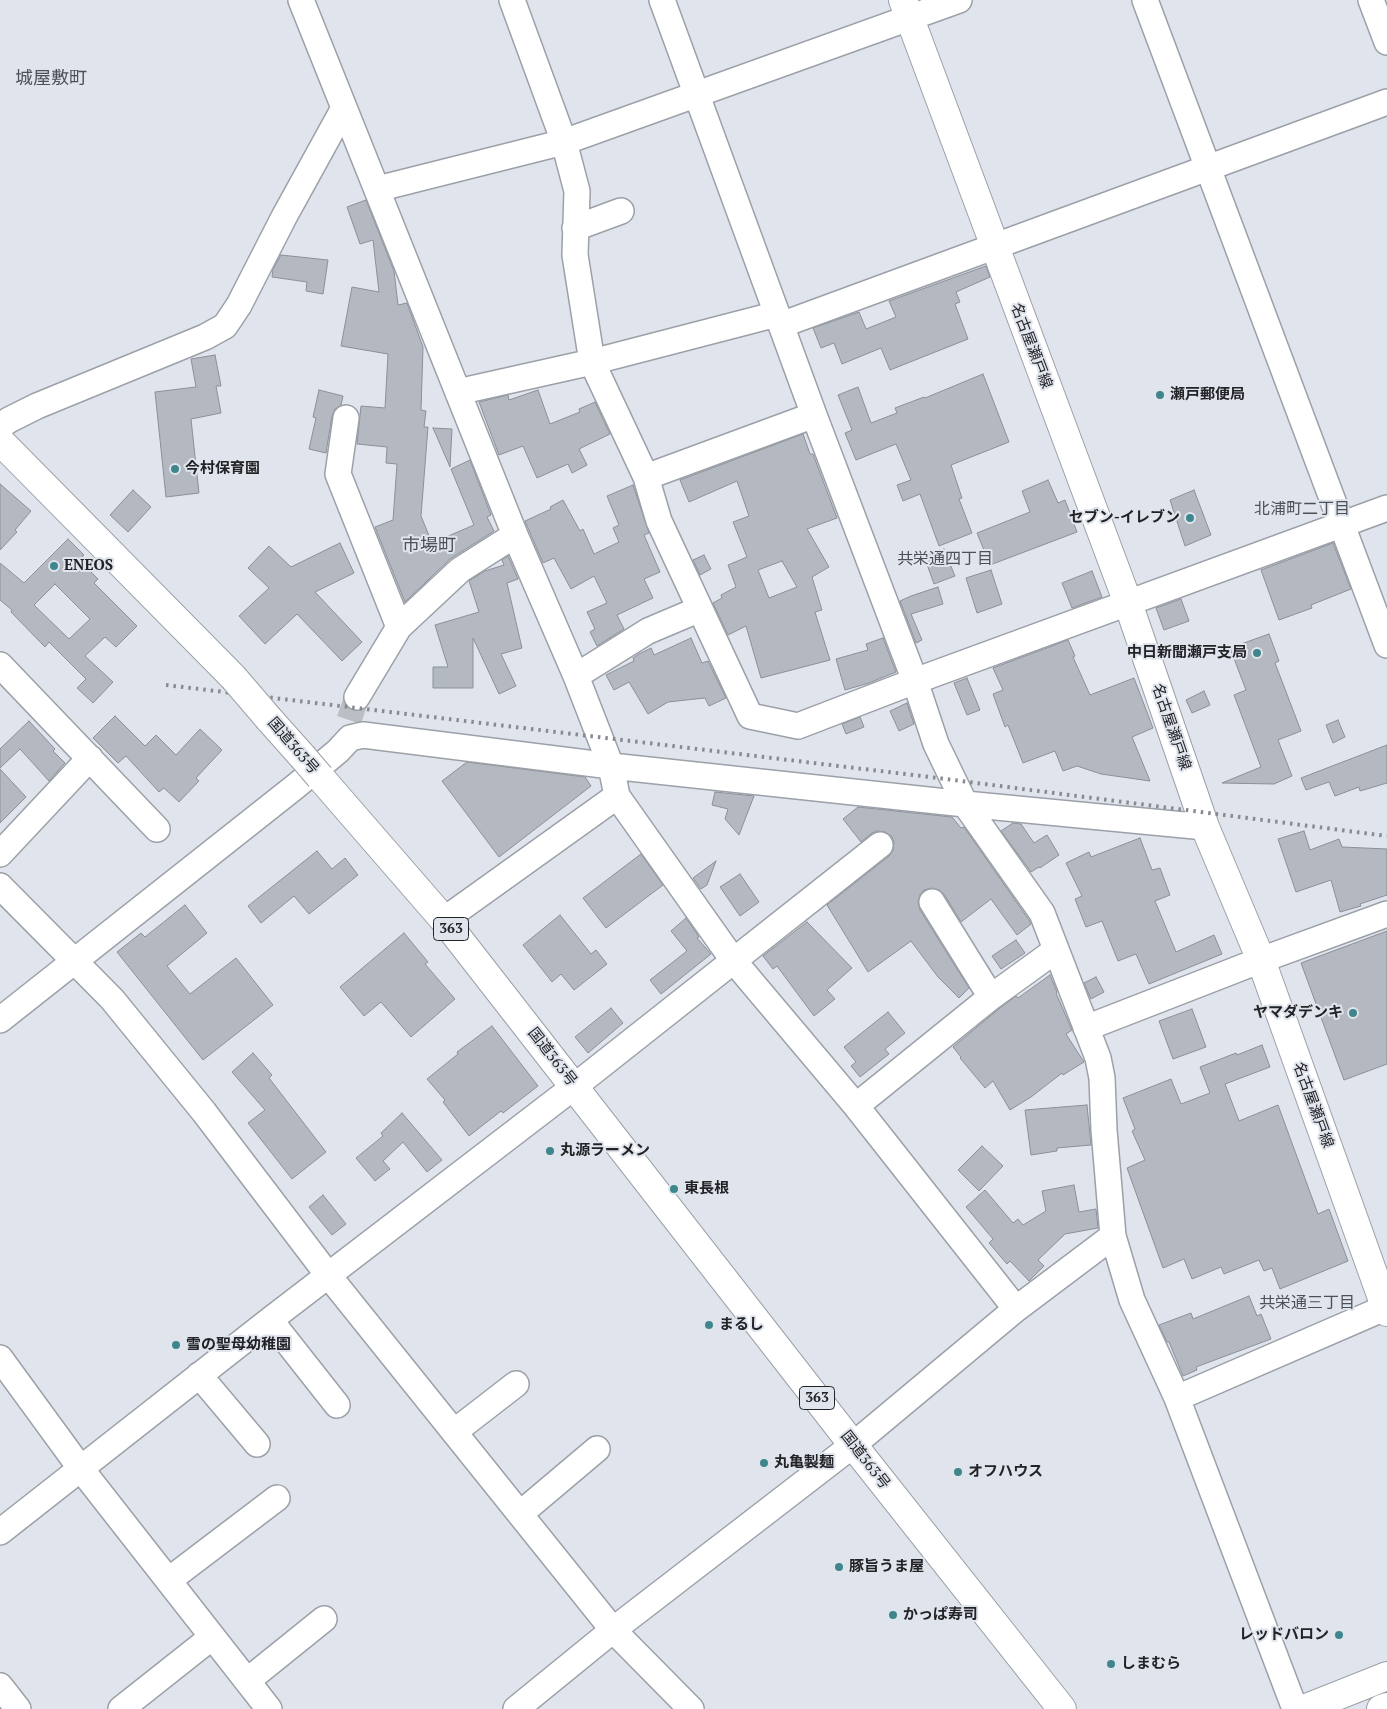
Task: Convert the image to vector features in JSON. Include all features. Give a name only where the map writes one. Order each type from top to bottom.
[{"type":"main road","name":"名古屋瀬戸線","points":[[906,10],[1128,603],[1206,827],[1262,960],[1386,1309]]},
{"type":"main road","name":"国道363号","points":[[0,441],[233,677],[444,920],[853,1445],[1062,1709]]},
{"type":"main road","points":[[1304,1709],[1387,1676]]},
{"type":"main road","points":[[1380,1709],[1387,1707]]},
{"type":"street","points":[[301,0],[458,393],[576,676],[611,766],[617,796],[733,960],[856,1106],[1016,1309]]},
{"type":"street","points":[[512,0],[564,142],[577,191],[575,255],[592,362],[646,477],[659,521],[750,716],[798,726],[915,681],[1387,508]]},
{"type":"street","points":[[662,0],[814,415],[915,681],[936,744],[966,804],[1042,913],[1098,1058],[1102,1078],[1104,1130],[1113,1236],[1132,1300],[1177,1398],[1295,1709]]},
{"type":"street","points":[[377,189],[564,142],[696,94],[906,10],[959,0]]},
{"type":"street","points":[[1145,0],[1387,645]]},
{"type":"street","points":[[1372,0],[1387,42]]},
{"type":"street","points":[[458,393],[779,320],[994,248],[1387,102]]},
{"type":"street","points":[[0,426],[37,406],[205,338],[225,326],[239,305],[284,217],[344,108]]},
{"type":"street","points":[[575,228],[621,211]]},
{"type":"street","points":[[646,477],[814,415]]},
{"type":"street","points":[[346,418],[338,474],[399,626]]},
{"type":"street","points":[[357,698],[399,626],[460,570],[516,535]]},
{"type":"street","points":[[576,676],[648,631],[700,609]]},
{"type":"street","points":[[0,665],[157,829]]},
{"type":"street","points":[[0,1020],[296,786],[338,751],[350,738],[363,735],[611,766],[966,804],[1206,827]]},
{"type":"street","points":[[0,854],[90,758]]},
{"type":"street","points":[[444,920],[617,796]]},
{"type":"street","points":[[0,1532],[270,1320],[574,1086],[880,845]]},
{"type":"street","points":[[0,886],[112,999],[204,1112],[328,1275],[613,1630],[691,1709]]},
{"type":"street","points":[[932,902],[991,997]]},
{"type":"street","points":[[1086,1028],[1387,914]]},
{"type":"street","points":[[856,1106],[991,997],[1056,950]]},
{"type":"street","points":[[516,1709],[613,1630],[853,1445],[1016,1309],[1113,1236]]},
{"type":"street","points":[[1177,1398],[1386,1309]]},
{"type":"street","points":[[270,1320],[336,1405]]},
{"type":"street","points":[[0,1358],[81,1468],[269,1709]]},
{"type":"street","points":[[200,1375],[256,1444]]},
{"type":"street","points":[[454,1432],[516,1384]]},
{"type":"street","points":[[520,1514],[597,1449]]},
{"type":"street","points":[[169,1580],[276,1498]]},
{"type":"street","points":[[247,1681],[324,1619]]},
{"type":"street","points":[[121,1709],[212,1637]]},
{"type":"street","points":[[0,1686],[18,1709]]},
{"type":"building","points":[[366,200],[394,271],[398,305],[407,303],[423,347],[421,410],[426,411],[424,427],[428,427],[421,516],[432,543],[474,525],[451,469],[470,460],[491,515],[487,517],[494,531],[450,559],[405,602],[375,527],[393,520],[397,464],[386,463],[387,447],[357,444],[361,406],[385,408],[388,354],[341,346],[352,287],[379,292],[373,240],[360,244],[347,207]]},
{"type":"building","points":[[281,255],[328,260],[323,294],[306,291],[307,282],[272,277],[273,269]]},
{"type":"building","points":[[986,266],[990,277],[956,292],[960,302],[955,304],[968,339],[890,370],[881,348],[842,364],[834,343],[821,348],[813,328],[859,312],[866,329],[896,317],[889,301]]},
{"type":"building","points":[[215,355],[221,386],[216,386],[221,413],[191,419],[199,493],[166,497],[155,392],[196,387],[191,359]]},
{"type":"building","points":[[983,374],[1009,442],[951,465],[962,498],[959,499],[972,533],[939,546],[920,494],[903,501],[897,485],[911,480],[896,444],[856,460],[845,433],[852,430],[838,395],[858,387],[871,423],[897,413],[895,408]]},
{"type":"building","points":[[319,390],[343,396],[341,405],[335,409],[332,416],[326,453],[309,449],[316,418],[313,417]]},
{"type":"building","points":[[538,390],[550,424],[580,412],[579,409],[595,402],[610,434],[579,449],[587,465],[572,473],[568,464],[537,478],[523,446],[499,455],[479,402],[508,395],[509,400]]},
{"type":"building","points":[[433,428],[452,429],[450,467]]},
{"type":"building","points":[[803,434],[810,454],[813,454],[837,518],[807,529],[829,567],[812,577],[822,610],[815,612],[830,660],[761,678],[746,626],[728,635],[713,603],[722,598],[721,595],[736,587],[728,565],[747,557],[733,522],[749,516],[737,481],[689,502],[680,480]],"holes":[[[782,561],[797,587],[769,598],[758,570]]]},
{"type":"building","points":[[1048,480],[1058,503],[1065,500],[1077,532],[990,565],[977,533],[1030,512],[1022,491]]},
{"type":"building","points":[[0,484],[31,511],[15,530],[17,532],[0,550]]},
{"type":"building","points":[[633,485],[649,533],[644,535],[660,572],[644,579],[653,598],[617,615],[624,629],[597,646],[590,632],[595,629],[587,612],[607,603],[594,576],[571,589],[554,558],[543,563],[525,521],[551,509],[550,507],[563,500],[580,531],[583,529],[594,554],[619,542],[613,528],[619,525],[607,496]]},
{"type":"building","points":[[133,490],[151,507],[128,532],[110,515]]},
{"type":"building","name":"セブン-イレブン","points":[[1194,490],[1211,535],[1185,546],[1170,500]]},
{"type":"building","points":[[68,539],[84,555],[79,560],[98,579],[94,583],[137,626],[116,647],[105,637],[85,656],[113,682],[93,703],[77,688],[86,679],[49,642],[45,647],[11,612],[12,610],[0,600],[0,563],[24,583]],"holes":[[[55,584],[90,619],[69,639],[34,605]]]},
{"type":"building","points":[[340,543],[354,573],[315,592],[362,642],[342,661],[297,614],[265,644],[239,616],[269,588],[248,568],[269,546],[291,567]]},
{"type":"building","points":[[1333,543],[1351,589],[1311,605],[1312,608],[1279,620],[1261,570]]},
{"type":"building","points":[[944,549],[955,576],[934,584],[924,556]]},
{"type":"building","points":[[704,555],[711,569],[700,575],[693,560]]},
{"type":"building","points":[[508,556],[518,579],[507,583],[522,648],[501,654],[516,686],[499,694],[473,638],[473,688],[433,688],[433,667],[448,667],[435,625],[479,612],[469,581],[485,571],[504,565],[502,560]]},
{"type":"building","points":[[991,570],[1002,604],[977,613],[966,578]]},
{"type":"building","points":[[1092,571],[1102,597],[1072,608],[1062,583]]},
{"type":"building","points":[[938,587],[943,604],[911,614],[922,640],[916,643],[900,601]]},
{"type":"building","points":[[1181,599],[1189,621],[1164,630],[1156,608]]},
{"type":"building","points":[[1269,634],[1279,661],[1275,663],[1301,731],[1278,740],[1292,776],[1274,784],[1222,783],[1261,767],[1234,695],[1246,690],[1230,648]]},
{"type":"building","points":[[691,638],[702,663],[708,661],[726,698],[709,706],[705,698],[668,702],[648,714],[629,682],[614,690],[606,675],[634,661],[633,658],[651,648],[654,655]]},
{"type":"building","points":[[883,638],[896,672],[845,690],[836,659],[868,650],[866,644]]},
{"type":"building","points":[[1068,640],[1075,656],[1073,657],[1090,695],[1134,678],[1153,728],[1132,737],[1150,781],[1101,774],[1077,766],[1063,771],[1055,751],[1023,763],[1008,725],[1005,727],[993,694],[1003,690],[993,668]]},
{"type":"building","points":[[967,678],[980,710],[967,715],[954,683]]},
{"type":"building","points":[[1204,691],[1210,705],[1192,713],[1186,700]]},
{"type":"building","points":[[907,703],[914,724],[899,731],[890,711]]},
{"type":"building","points":[[115,716],[145,746],[156,735],[176,755],[200,729],[222,750],[196,778],[199,781],[179,802],[164,788],[159,792],[126,756],[118,763],[93,738]]},
{"type":"building","points":[[860,717],[864,727],[846,734],[842,724]]},
{"type":"building","points":[[1338,720],[1345,737],[1333,743],[1326,725]]},
{"type":"building","points":[[29,721],[55,749],[53,751],[65,763],[49,781],[20,749],[0,768],[0,749]]},
{"type":"building","points":[[1387,745],[1387,783],[1360,791],[1359,787],[1335,796],[1329,782],[1306,790],[1301,778]]},
{"type":"building","points":[[467,762],[585,777],[591,786],[499,857],[442,781]]},
{"type":"building","points":[[0,769],[26,797],[0,823]]},
{"type":"building","points":[[715,792],[754,796],[739,835],[725,819],[728,809],[712,805]]},
{"type":"building","points":[[858,807],[952,817],[961,828],[964,827],[1029,920],[1031,924],[1017,935],[991,899],[961,922],[944,894],[939,890],[931,888],[924,890],[918,902],[920,910],[969,988],[959,998],[938,977],[911,941],[868,972],[827,905],[889,856],[893,850],[894,842],[892,837],[885,832],[877,831],[872,833],[861,842],[843,819]]},
{"type":"building","points":[[1013,823],[1021,824],[1034,843],[1047,835],[1059,855],[1031,872],[1001,831]]},
{"type":"building","points":[[1304,831],[1310,850],[1339,839],[1342,847],[1387,849],[1387,895],[1360,904],[1361,906],[1340,912],[1331,880],[1296,892],[1278,839]]},
{"type":"building","points":[[1140,838],[1152,870],[1160,868],[1170,895],[1155,901],[1176,952],[1214,935],[1222,954],[1149,984],[1136,954],[1118,961],[1102,921],[1086,927],[1075,899],[1082,896],[1066,863],[1089,852],[1091,857]]},
{"type":"building","points":[[317,851],[332,869],[345,858],[358,875],[309,914],[294,896],[261,923],[248,906]]},
{"type":"building","points":[[641,854],[663,885],[606,928],[583,898]]},
{"type":"building","points":[[716,861],[707,885],[701,889],[693,878]]},
{"type":"building","points":[[740,874],[759,902],[740,916],[720,887]]},
{"type":"building","points":[[185,905],[207,933],[167,966],[190,994],[236,958],[273,1005],[203,1060],[117,952],[141,933],[145,937]]},
{"type":"building","points":[[560,915],[591,954],[596,950],[607,964],[574,990],[561,974],[552,982],[523,945]]},
{"type":"building","points":[[686,918],[699,937],[697,938],[711,954],[661,994],[650,980],[687,951],[671,931]]},
{"type":"building","points":[[807,922],[852,968],[827,990],[835,999],[814,1016],[777,966],[773,969],[763,956]]},
{"type":"building","name":"ヤマダデンキ","points":[[1387,931],[1387,1064],[1344,1080],[1301,963]]},
{"type":"building","points":[[404,933],[428,962],[425,964],[455,999],[411,1037],[381,1002],[364,1016],[340,987]]},
{"type":"building","points":[[1016,940],[1025,953],[1001,969],[992,956]]},
{"type":"building","points":[[1050,975],[1072,1030],[1066,1034],[1084,1062],[1063,1075],[1062,1073],[1031,1097],[1010,1110],[993,1081],[985,1088],[953,1047],[1016,996],[1018,998]]},
{"type":"building","points":[[1096,977],[1104,992],[1091,999],[1084,983]]},
{"type":"building","points":[[611,1008],[623,1023],[588,1053],[575,1037]]},
{"type":"building","points":[[1192,1009],[1206,1047],[1173,1059],[1159,1021]]},
{"type":"building","points":[[888,1012],[905,1033],[885,1049],[889,1054],[860,1077],[851,1066],[856,1062],[844,1047]]},
{"type":"building","points":[[492,1026],[538,1086],[469,1136],[443,1102],[445,1100],[427,1079],[458,1054],[457,1052]]},
{"type":"building","points":[[1262,1045],[1270,1067],[1225,1084],[1239,1121],[1278,1105],[1318,1214],[1329,1209],[1348,1261],[1280,1289],[1272,1268],[1264,1271],[1259,1260],[1224,1274],[1221,1267],[1192,1279],[1184,1259],[1163,1268],[1127,1168],[1145,1160],[1132,1131],[1135,1129],[1123,1098],[1171,1079],[1181,1104],[1210,1093],[1200,1067]]},
{"type":"building","points":[[253,1053],[272,1075],[269,1078],[326,1152],[292,1179],[248,1123],[265,1110],[232,1072]]},
{"type":"building","points":[[1087,1105],[1091,1145],[1057,1148],[1057,1151],[1031,1155],[1025,1110]]},
{"type":"building","points":[[402,1113],[442,1160],[427,1172],[403,1142],[383,1161],[390,1169],[375,1181],[356,1158],[383,1136],[381,1133]]},
{"type":"building","points":[[982,1146],[1003,1166],[979,1191],[958,1170]]},
{"type":"building","points":[[1074,1185],[1079,1212],[1096,1209],[1098,1228],[1065,1234],[1038,1260],[1044,1266],[1029,1281],[1010,1261],[1007,1264],[989,1243],[993,1239],[966,1207],[985,1190],[1013,1223],[1018,1219],[1023,1225],[1046,1211],[1042,1191]]},
{"type":"building","points":[[323,1195],[346,1224],[332,1235],[309,1207]]},
{"type":"building","points":[[1249,1296],[1257,1316],[1261,1314],[1271,1339],[1196,1367],[1197,1370],[1183,1376],[1169,1342],[1167,1342],[1159,1325],[1191,1313],[1193,1319]]},
{"type":"tunnel","points":[[349,720],[357,697]]},
{"type":"railway","points":[[166,685],[930,777],[1387,836]]},
{"type":"place","name":"瀬戸郵便局","points":[[1160,395]]},
{"type":"place","name":"今村保育園","points":[[175,469]]},
{"type":"place","name":"セブン-イレブン","points":[[1190,518]]},
{"type":"place","name":"ENEOS","points":[[54,566]]},
{"type":"place","name":"中日新聞瀬戸支局","points":[[1257,653]]},
{"type":"place","name":"ヤマダデンキ","points":[[1353,1013]]},
{"type":"place","name":"丸源ラーメン","points":[[550,1151]]},
{"type":"place","name":"東長根","points":[[674,1189]]},
{"type":"place","name":"まるし","points":[[709,1325]]},
{"type":"place","name":"雪の聖母幼稚園","points":[[176,1345]]},
{"type":"place","name":"丸亀製麺","points":[[764,1463]]},
{"type":"place","name":"オフハウス","points":[[958,1472]]},
{"type":"place","name":"豚旨うま屋","points":[[839,1567]]},
{"type":"place","name":"かっぱ寿司","points":[[893,1615]]},
{"type":"place","name":"レッドバロン","points":[[1339,1635]]},
{"type":"place","name":"しまむら","points":[[1111,1664]]},
{"type":"district","name":"城屋敷町","points":[[51,79]]},
{"type":"district","name":"北浦町二丁目","points":[[1302,509]]},
{"type":"district","name":"市場町","points":[[429,546]]},
{"type":"district","name":"共栄通四丁目","points":[[945,559]]},
{"type":"district","name":"共栄通三丁目","points":[[1307,1303]]}]
